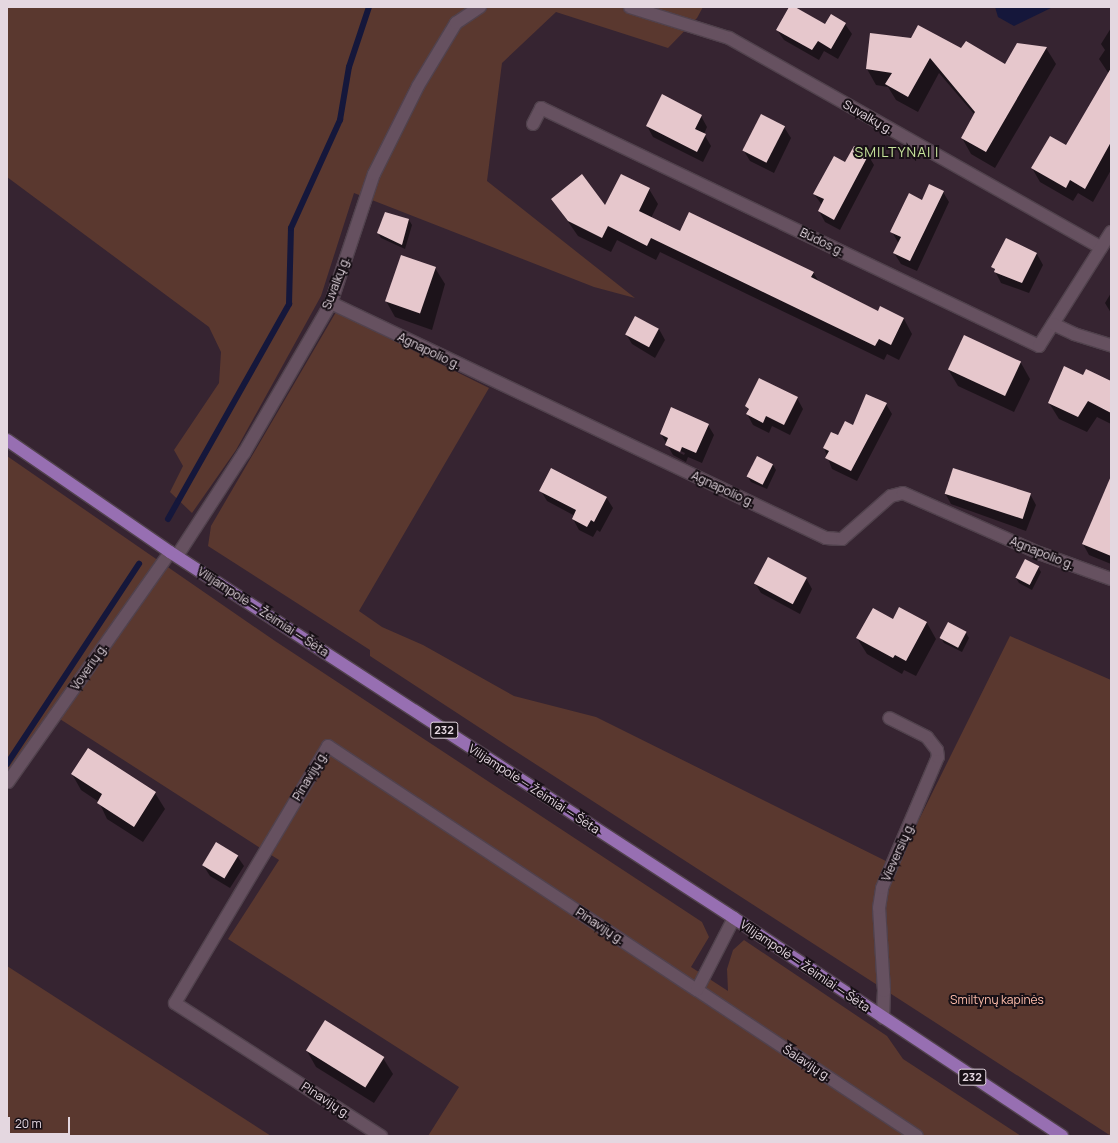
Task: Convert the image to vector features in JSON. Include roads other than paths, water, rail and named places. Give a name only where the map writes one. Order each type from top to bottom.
[{"type":"main road","name":"Vilijampolė — Žeimiai — Šėta","points":[[7,440],[173,554],[734,918],[882,1018],[1062,1136]]},
{"type":"street","name":"Suvalkų g.","points":[[173,554],[244,453],[331,303],[374,174],[418,86],[456,22],[480,7]]},
{"type":"street","name":"Suvalkų g.","points":[[630,7],[729,38],[1101,248]]},
{"type":"street","name":"Būdos g.","points":[[533,124],[541,108],[1039,346],[1053,324]]},
{"type":"street","points":[[1111,232],[1053,324],[1074,334],[1111,345]]},
{"type":"street","name":"Agnapolio g.","points":[[331,303],[826,538],[842,539],[891,496],[903,494],[1039,553],[1111,579]]},
{"type":"street","name":"Voverių g.","points":[[8,782],[173,554]]},
{"type":"street","name":"Vieversių g.","points":[[882,1018],[884,992],[880,908],[882,888],[938,757],[937,750],[927,737],[889,718]]},
{"type":"street","name":"Pinavijų g.","points":[[381,1136],[175,1003],[328,746],[697,990]]},
{"type":"street","points":[[697,990],[734,918]]},
{"type":"street","name":"Šalavijų g.","points":[[697,990],[917,1136]]},
{"type":"waterway","points":[[168,519],[289,304],[291,228],[340,120],[349,67],[369,7]]},
{"type":"waterway","points":[[7,764],[139,564]]},
{"type":"district","name":"SMILTYNAI I","points":[[897,152]]},
{"type":"park label","name":"Smiltynų kapinės","points":[[997,1000]]}]
